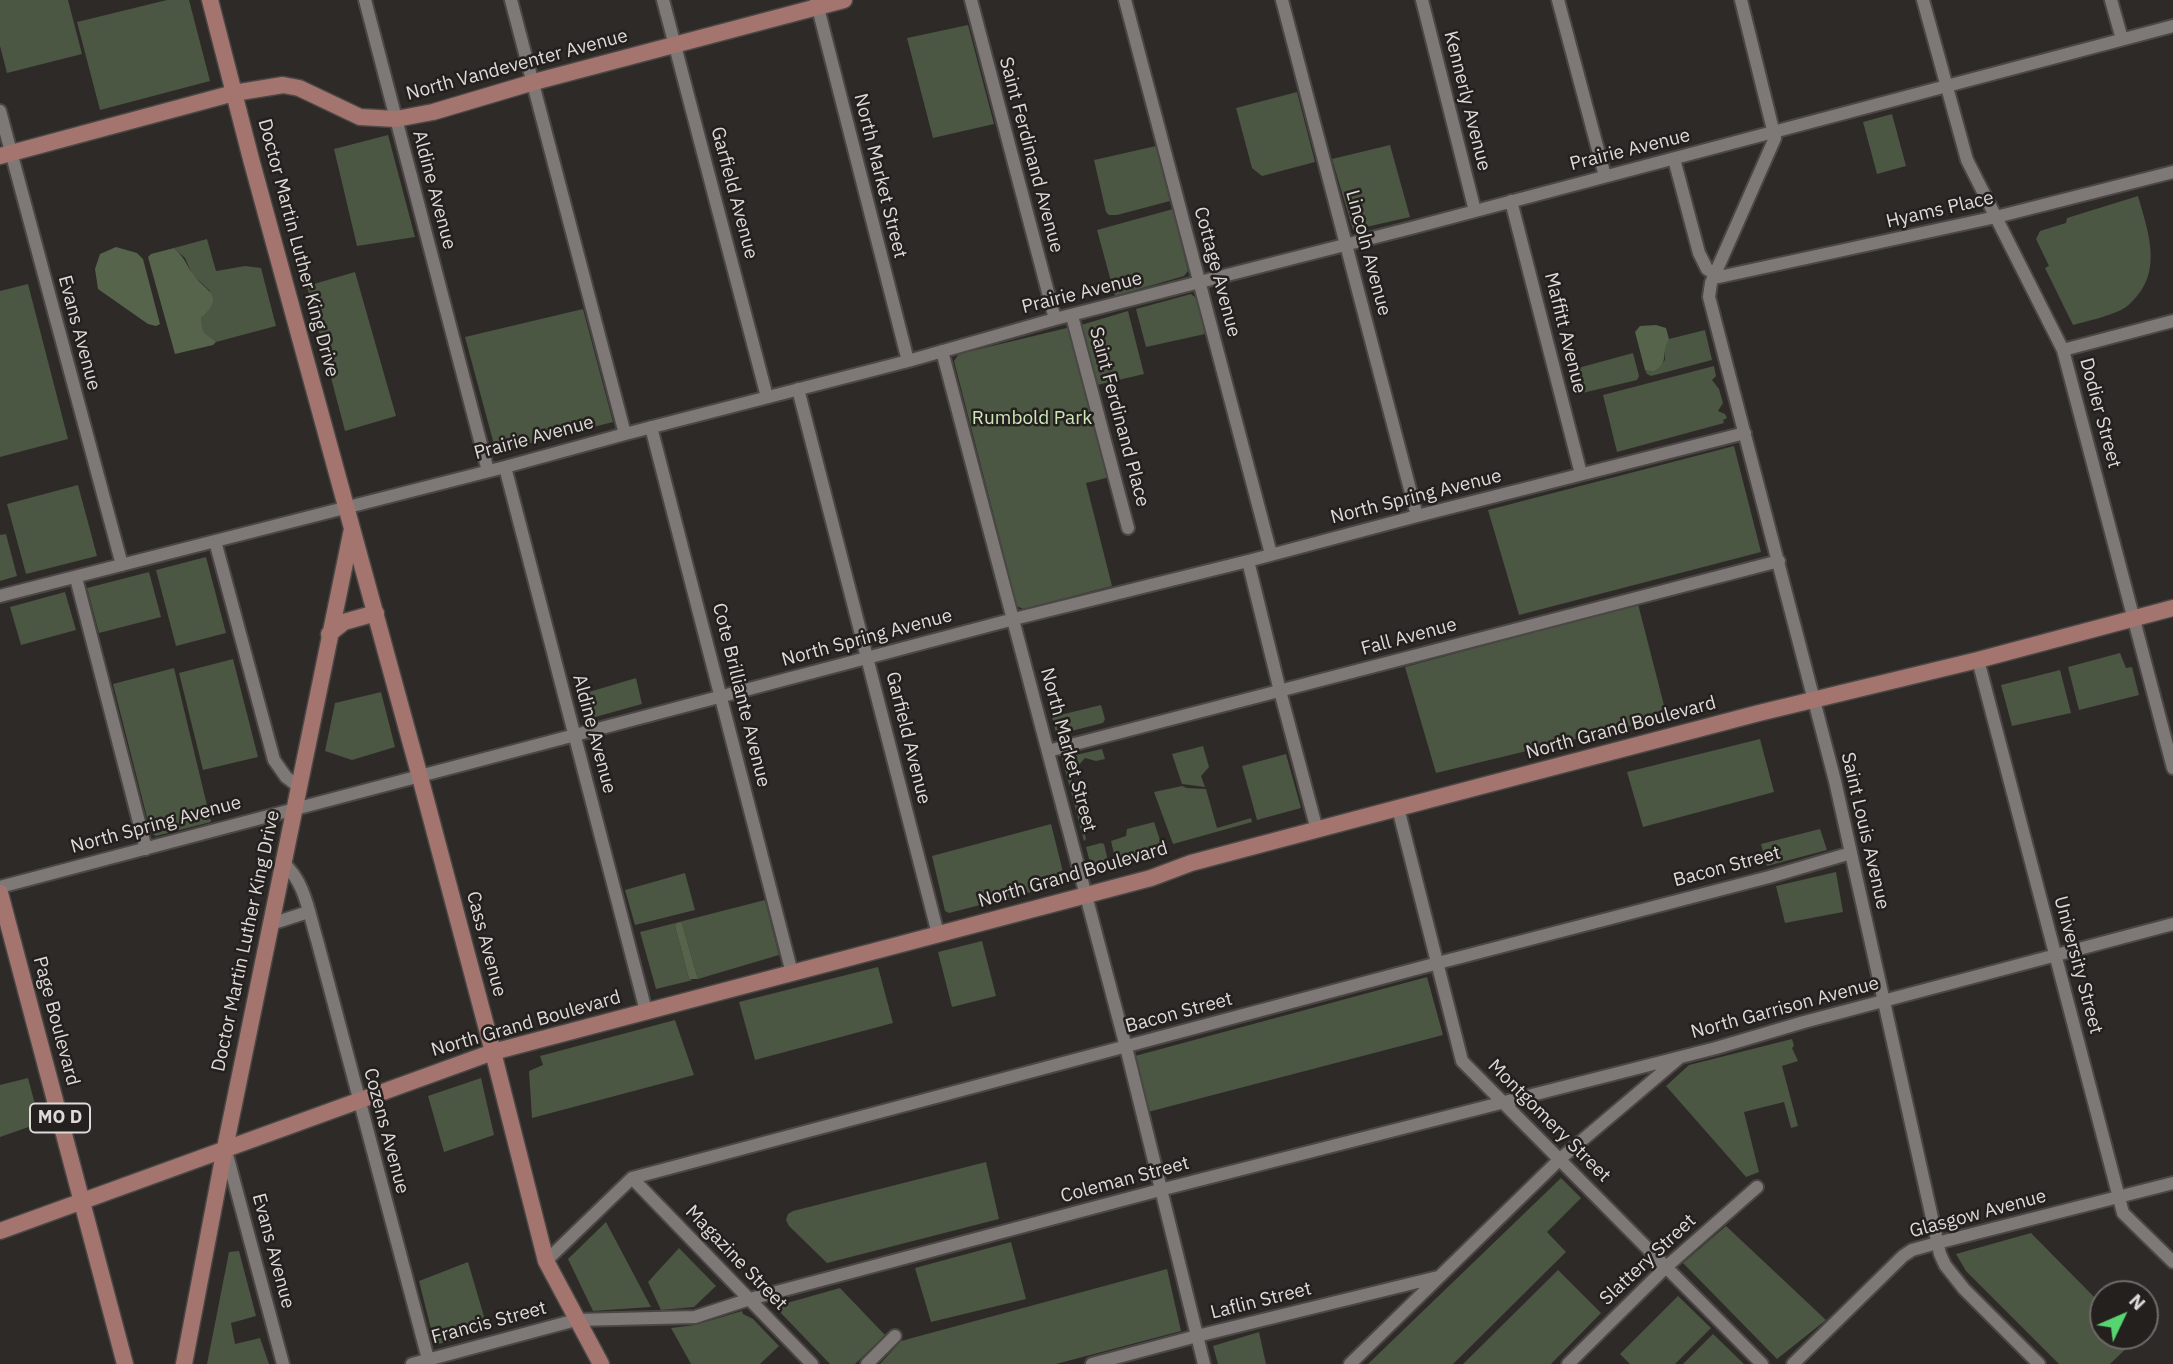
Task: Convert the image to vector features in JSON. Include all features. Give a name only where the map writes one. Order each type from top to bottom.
[{"type":"main road","name":"Doctor Martin Luther King Drive","points":[[184,1364],[225,1148],[352,526],[210,0]]},
{"type":"main road","name":"North Vandeventer Avenue","points":[[6,155],[234,93],[271,86],[299,88],[360,117],[396,119],[675,45],[817,4],[844,0]]},
{"type":"main road","name":"Cass Avenue","points":[[352,526],[494,1052],[546,1261],[601,1364]]},
{"type":"main road","name":"North Grand Boulevard","points":[[0,1231],[494,1052],[1151,878],[1191,863],[1398,808],[2173,608]]},
{"type":"main road","points":[[329,634],[348,620],[376,613]]},
{"type":"main road","name":"Page Boulevard","points":[[0,893],[125,1364]]},
{"type":"street","name":"Aldine Avenue","points":[[365,0],[488,471]]},
{"type":"street","points":[[512,0],[625,433]]},
{"type":"street","name":"Garfield Avenue","points":[[663,0],[767,397]]},
{"type":"street","name":"Saint Ferdinand Avenue","points":[[971,0],[1055,319]]},
{"type":"street","name":"Cottage Avenue","points":[[1125,0],[1271,554]]},
{"type":"street","name":"Lincoln Avenue","points":[[1282,0],[1417,516]]},
{"type":"street","name":"Kennerly Avenue","points":[[1422,0],[1475,211]]},
{"type":"street","points":[[1559,0],[1605,176]]},
{"type":"street","points":[[1741,0],[1775,131]]},
{"type":"street","name":"Dodier Street","points":[[1923,0],[1967,160],[2063,350],[2173,768]]},
{"type":"street","points":[[2111,0],[2122,39]]},
{"type":"street","name":"North Market Street","points":[[817,4],[908,361]]},
{"type":"street","name":"Prairie Avenue","points":[[0,596],[505,467],[625,433],[908,361],[1055,319],[1674,159],[2173,26]]},
{"type":"street","name":"Evans Avenue","points":[[0,111],[6,155],[122,565]]},
{"type":"street","name":"Saint Louis Avenue","points":[[1775,131],[1773,144],[1709,287],[1709,297],[1815,700],[1937,1243],[1952,1275],[2039,1364]]},
{"type":"street","points":[[1674,159],[1702,263],[1714,275]]},
{"type":"street","name":"Hyams Place","points":[[1714,275],[1735,275],[1996,217],[2173,172]]},
{"type":"street","name":"Maffitt Avenue","points":[[1511,201],[1581,474]]},
{"type":"street","name":"Saint Ferdinand Place","points":[[1072,316],[1128,528]]},
{"type":"street","points":[[2063,350],[2173,321]]},
{"type":"street","name":"North Market Street","points":[[942,351],[1126,1047],[1204,1364]]},
{"type":"street","name":"Garfield Avenue","points":[[798,389],[938,934]]},
{"type":"street","name":"Cote Brilliante Avenue","points":[[651,427],[792,973]]},
{"type":"street","name":"North Spring Avenue","points":[[0,887],[867,657],[1745,433]]},
{"type":"street","name":"Aldine Avenue","points":[[505,467],[646,1011]]},
{"type":"street","points":[[215,541],[274,760],[280,771],[299,787]]},
{"type":"street","points":[[1248,561],[1317,830]]},
{"type":"street","name":"Fall Avenue","points":[[1048,751],[1779,561]]},
{"type":"street","points":[[76,578],[146,849]]},
{"type":"street","name":"University Street","points":[[1978,660],[2123,1213],[2173,1262]]},
{"type":"street","name":"Montgomery Street","points":[[1398,808],[1462,1061],[1762,1364]]},
{"type":"street","name":"Bacon Street","points":[[546,1261],[632,1178],[1851,853]]},
{"type":"street","name":"Cozens Avenue","points":[[283,863],[293,871],[299,882],[308,912],[428,1359]]},
{"type":"street","points":[[271,924],[308,912]]},
{"type":"street","name":"North Garrison Avenue","points":[[1350,1364],[1560,1159],[1681,1057],[2173,924]]},
{"type":"street","name":"Coleman Street","points":[[576,1320],[695,1317],[750,1299],[1160,1190],[1681,1057]]},
{"type":"street","name":"Evans Avenue","points":[[225,1148],[283,1364]]},
{"type":"street","name":"Magazine Street","points":[[632,1178],[811,1364]]},
{"type":"street","name":"Glasgow Avenue","points":[[1793,1364],[1912,1250],[2173,1183]]},
{"type":"street","name":"Slattery Street","points":[[1568,1364],[1665,1268],[1757,1187]]},
{"type":"street","name":"Laflin Street","points":[[1092,1364],[1439,1277]]},
{"type":"street","name":"Francis Street","points":[[412,1364],[576,1320]]},
{"type":"street","points":[[867,1364],[895,1336]]},
{"type":"street","points":[[2017,1364],[2028,1353]]},
{"type":"green space","points":[[0,0],[68,0],[82,54],[7,73],[0,46]]},
{"type":"green space","points":[[167,0],[189,0],[210,81],[100,110],[77,22]]},
{"type":"green space","points":[[968,25],[994,124],[933,138],[907,38]]},
{"type":"green space","points":[[1297,92],[1315,162],[1262,176],[1252,168],[1236,108]]},
{"type":"green space","points":[[1892,114],[1906,166],[1877,174],[1863,122]]},
{"type":"green space","points":[[388,135],[415,237],[357,246],[334,149]]},
{"type":"green space","points":[[1390,145],[1410,217],[1353,230],[1332,159]]},
{"type":"green space","points":[[1156,146],[1170,201],[1109,215],[1106,212],[1094,160]]},
{"type":"green space","points":[[2138,196],[2150,247],[2151,260],[2145,285],[2123,309],[2073,325],[2045,268],[2049,266],[2036,239],[2040,231],[2066,223],[2067,218]]},
{"type":"green space","points":[[1173,209],[1188,271],[1184,276],[1115,296],[1097,230]]},
{"type":"green space","points":[[207,239],[216,271],[245,266],[261,268],[276,326],[216,342],[206,336],[201,320],[210,291],[192,274],[185,258],[174,248]]},
{"type":"green space","points":[[116,247],[137,253],[143,259],[160,324],[148,324],[98,289],[95,269],[100,254]]},
{"type":"green space","points":[[174,248],[212,294],[212,304],[201,318],[201,324],[205,333],[216,342],[175,354],[148,257]]},
{"type":"green space","points":[[355,272],[396,416],[345,431],[307,286]]},
{"type":"green space","points":[[28,284],[68,439],[0,457],[0,291]]},
{"type":"green space","points":[[1191,294],[1196,298],[1205,334],[1146,347],[1136,309]]},
{"type":"green space","points":[[583,309],[613,422],[496,452],[465,337]]},
{"type":"green space","points":[[1128,311],[1144,374],[1097,385],[1081,325]]},
{"type":"green space","points":[[1656,325],[1666,328],[1669,339],[1664,360],[1653,372],[1645,370],[1635,332],[1640,326]]},
{"type":"green space","name":"Rumbold Park","points":[[1071,327],[1110,477],[1086,483],[1112,586],[1023,609],[1017,606],[954,361],[959,354]]},
{"type":"green space","points":[[1705,330],[1712,360],[1651,376],[1647,374],[1645,370],[1653,372],[1665,360],[1665,344],[1669,339]]},
{"type":"green space","points":[[1633,353],[1639,376],[1637,380],[1574,395],[1567,371]]},
{"type":"green space","points":[[1714,366],[1716,376],[1712,380],[1719,389],[1723,403],[1718,411],[1727,418],[1723,420],[1724,423],[1617,452],[1603,395]]},
{"type":"green space","points":[[1734,446],[1761,552],[1519,615],[1488,510]]},
{"type":"green space","points":[[78,485],[97,556],[26,574],[7,504]]},
{"type":"green space","points":[[6,534],[17,576],[0,581],[0,535]]},
{"type":"green space","points":[[206,557],[226,633],[176,646],[156,570]]},
{"type":"green space","points":[[149,572],[161,617],[99,633],[87,588]]},
{"type":"green space","points":[[65,592],[76,630],[21,645],[10,607]]},
{"type":"green space","points":[[1638,604],[1667,717],[1436,773],[1405,667]]},
{"type":"green space","points":[[2120,653],[2126,668],[2132,667],[2139,695],[2079,710],[2068,667]]},
{"type":"green space","points":[[233,659],[258,757],[203,770],[179,673]]},
{"type":"green space","points":[[174,668],[211,822],[156,836],[151,833],[113,684]]},
{"type":"green space","points":[[2060,670],[2071,713],[2012,726],[2001,685]]},
{"type":"green space","points":[[636,678],[642,704],[588,719],[586,717],[579,695]]},
{"type":"green space","points":[[381,692],[395,747],[352,760],[325,751],[335,703]]},
{"type":"green space","points":[[1101,705],[1105,719],[1103,723],[1056,733],[1052,717]]},
{"type":"green space","points":[[1760,739],[1774,792],[1643,827],[1627,772]]},
{"type":"green space","points":[[1203,746],[1209,767],[1201,776],[1205,787],[1182,784],[1172,754]]},
{"type":"green space","points":[[1102,749],[1105,759],[1096,761],[1085,758],[1078,766],[1069,769],[1086,839],[1084,841],[1062,758]]},
{"type":"green space","points":[[1286,754],[1301,808],[1257,820],[1242,766]]},
{"type":"green space","points":[[1182,786],[1206,789],[1217,828],[1251,818],[1252,822],[1173,844],[1154,792]]},
{"type":"green space","points":[[1154,822],[1160,840],[1159,850],[1138,861],[1117,867],[1111,841],[1126,836],[1127,829]]},
{"type":"green space","points":[[1051,824],[1065,880],[1062,884],[949,913],[945,911],[932,856]]},
{"type":"green space","points":[[1820,829],[1827,850],[1767,866],[1761,844]]},
{"type":"green space","points":[[1104,844],[1110,869],[1093,874],[1086,847]]},
{"type":"green space","points":[[1836,872],[1843,912],[1785,923],[1776,886]]},
{"type":"green space","points":[[685,873],[695,910],[635,925],[625,890]]},
{"type":"green space","points":[[765,900],[779,955],[698,979],[682,923],[675,926],[689,979],[693,980],[656,989],[640,932]]},
{"type":"green space","points":[[682,923],[698,979],[689,979],[675,926]]},
{"type":"green space","points":[[982,941],[996,996],[952,1007],[938,952]]},
{"type":"green space","points":[[878,967],[893,1023],[755,1060],[739,1002]]},
{"type":"green space","points":[[1427,977],[1443,1035],[1148,1112],[1135,1056]]},
{"type":"green space","points":[[675,1020],[694,1075],[532,1118],[529,1071],[543,1065],[540,1056]]},
{"type":"green space","points":[[1792,1039],[1792,1048],[1798,1061],[1782,1066],[1798,1126],[1791,1128],[1784,1102],[1744,1112],[1759,1172],[1746,1177],[1666,1086],[1689,1065]]},
{"type":"green space","points":[[28,1078],[40,1123],[0,1137],[0,1085]]},
{"type":"green space","points":[[481,1078],[494,1135],[444,1152],[428,1096]]},
{"type":"green space","points":[[986,1162],[999,1219],[827,1263],[786,1220],[788,1214],[793,1211]]},
{"type":"green space","points":[[1561,1178],[1581,1198],[1547,1232],[1566,1252],[1453,1364],[1368,1364]]},
{"type":"green space","points":[[606,1222],[651,1307],[593,1311],[568,1259]]},
{"type":"green space","points":[[1726,1226],[1826,1320],[1777,1359],[1683,1263]]},
{"type":"green space","points":[[2031,1233],[2089,1292],[2089,1350],[2125,1350],[2110,1364],[2059,1364],[1966,1271],[1956,1254]]},
{"type":"green space","points":[[1011,1242],[1026,1299],[931,1322],[915,1268]]},
{"type":"green space","points":[[679,1248],[716,1286],[694,1307],[661,1310],[648,1282]]},
{"type":"green space","points":[[239,1251],[256,1316],[231,1323],[235,1344],[260,1338],[269,1364],[207,1364],[229,1252]]},
{"type":"green space","points":[[468,1262],[488,1330],[435,1345],[419,1281]]},
{"type":"green space","points":[[1167,1269],[1181,1331],[1056,1364],[880,1364],[901,1341]]},
{"type":"green space","points":[[1558,1270],[1601,1313],[1551,1364],[1463,1364]]},
{"type":"green space","points":[[840,1288],[885,1335],[855,1364],[830,1364],[779,1311],[780,1305]]},
{"type":"green space","points":[[1678,1296],[1711,1328],[1675,1364],[1630,1364],[1620,1354]]},
{"type":"green space","points":[[742,1311],[779,1346],[760,1364],[691,1364],[671,1328],[695,1325]]},
{"type":"green space","points":[[1259,1332],[1266,1364],[1218,1364],[1213,1346]]},
{"type":"green space","points":[[1713,1334],[1744,1364],[1683,1364]]}]
